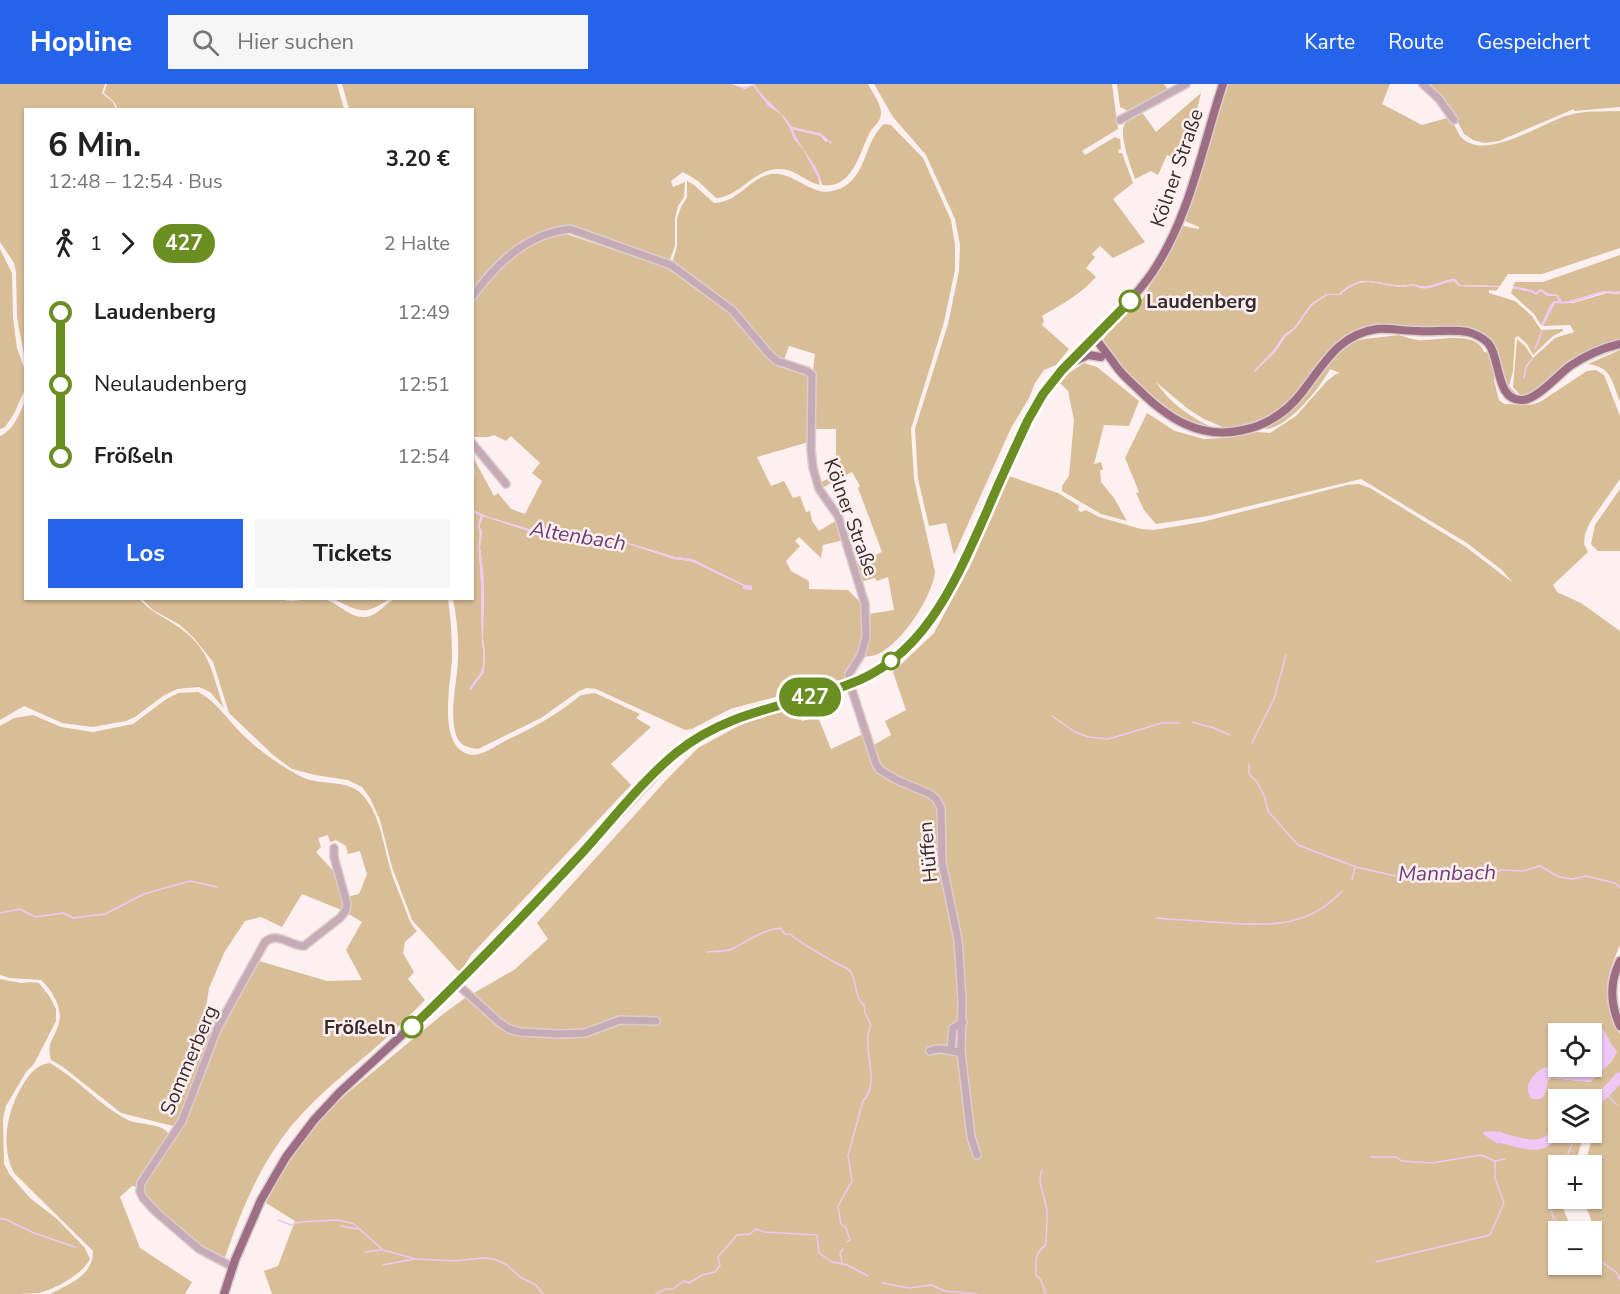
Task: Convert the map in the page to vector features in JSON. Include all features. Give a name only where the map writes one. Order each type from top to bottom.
[{"type":"main road","name":"Kölner Straße","points":[[462,979],[674,755],[694,739],[737,717],[813,697],[850,684],[891,661],[927,627],[956,582],[1028,420],[1043,394],[1066,365],[1141,288],[1174,233],[1223,84]]},
{"type":"main road","points":[[1091,340],[1152,403],[1174,420],[1194,428],[1222,433],[1253,428],[1276,416],[1297,398],[1334,350],[1348,339],[1365,332],[1386,329],[1461,332],[1477,335],[1493,350],[1506,393],[1520,400],[1533,396],[1578,361],[1620,344]]},
{"type":"main road","points":[[1091,340],[1101,357]]},
{"type":"main road","points":[[1066,365],[1088,355],[1101,357],[1116,367]]},
{"type":"main road","points":[[1620,961],[1611,991],[1620,1026]]},
{"type":"main road","points":[[225,1294],[233,1267],[261,1200],[296,1142],[335,1097],[462,979]]},
{"type":"street","name":"Kölner Straße","points":[[1120,120],[1186,84]]},
{"type":"street","points":[[1423,84],[1439,99],[1454,120]]},
{"type":"street","name":"Kölner Straße","points":[[474,294],[495,267],[510,253],[541,236],[570,230],[671,265],[732,310],[777,361],[807,370],[812,375],[812,460],[819,489],[838,516],[865,604],[865,647],[849,674],[850,684]]},
{"type":"street","points":[[474,445],[506,484]]},
{"type":"street","points":[[858,660],[866,663]]},
{"type":"street","name":"Hüffen","points":[[850,684],[876,764],[880,770],[930,794],[941,808],[942,862],[958,940],[963,1022],[961,1052],[971,1137],[977,1155]]},
{"type":"street","name":"Sommerberg","points":[[233,1267],[199,1249],[156,1212],[141,1194],[141,1183],[182,1121],[218,1026],[265,942],[277,938],[304,946],[345,914],[347,904],[334,857],[334,848]]},
{"type":"street","points":[[462,979],[499,1022],[509,1029],[521,1032],[585,1033],[621,1020],[656,1021]]},
{"type":"street","name":"Hüffen","points":[[951,1049],[953,1028],[963,1022]]},
{"type":"street","points":[[930,1051],[937,1048],[961,1052]]},
{"type":"shaded area","points":[[0,84],[105,84],[102,93],[113,102],[116,108],[24,108],[24,355],[17,318],[16,272],[14,263],[0,242]]},
{"type":"shaded area","points":[[107,84],[337,84],[344,108],[117,108],[104,93]]},
{"type":"shaded area","points":[[342,84],[732,84],[745,89],[753,85],[768,105],[781,114],[794,139],[803,149],[820,185],[791,171],[771,170],[755,177],[732,193],[716,198],[698,181],[683,172],[671,181],[673,187],[685,182],[684,197],[678,206],[675,219],[675,246],[669,262],[573,228],[558,228],[529,238],[516,247],[503,258],[474,292],[474,108],[349,108]]},
{"type":"shaded area","points":[[732,84],[744,87],[754,84],[781,114],[768,106],[753,85],[745,89]]},
{"type":"shaded area","points":[[754,84],[868,84],[880,107],[881,117],[870,131],[858,160],[847,176],[841,182],[822,185],[817,170],[792,129],[821,136],[827,141],[822,134],[792,127]]},
{"type":"shaded area","points":[[874,84],[1112,84],[1118,129],[1082,151],[1085,155],[1115,137],[1120,139],[1121,149],[1118,150],[1122,153],[1133,183],[1113,199],[1145,242],[1113,258],[1100,246],[1092,254],[1095,257],[1086,268],[1096,277],[1077,294],[1042,316],[1044,321],[1042,325],[1069,349],[1056,365],[1044,370],[1035,383],[1011,428],[954,555],[946,523],[929,526],[918,479],[915,429],[948,324],[959,271],[960,245],[955,219],[926,155],[893,117]]},
{"type":"shaded area","points":[[1117,84],[1164,84],[1169,91],[1130,112],[1120,107]]},
{"type":"shaded area","points":[[1228,84],[1390,84],[1382,104],[1422,125],[1451,117],[1461,137],[1471,144],[1484,146],[1514,138],[1575,113],[1620,111],[1620,248],[1542,274],[1508,274],[1500,286],[1460,285],[1455,279],[1429,286],[1413,284],[1403,286],[1367,281],[1358,282],[1349,286],[1339,294],[1327,294],[1311,304],[1294,328],[1284,335],[1274,350],[1254,371],[1275,352],[1286,336],[1295,329],[1312,305],[1327,295],[1340,295],[1350,287],[1368,282],[1403,287],[1413,285],[1429,288],[1454,281],[1459,286],[1499,287],[1496,291],[1489,290],[1489,293],[1515,301],[1532,316],[1541,330],[1563,329],[1533,355],[1527,344],[1518,336],[1515,338],[1513,371],[1509,386],[1519,397],[1510,392],[1481,334],[1409,328],[1344,338],[1328,351],[1289,402],[1267,418],[1240,428],[1225,428],[1204,419],[1188,409],[1156,382],[1182,409],[1215,429],[1194,425],[1174,417],[1134,382],[1114,359],[1103,341],[1105,336],[1143,298],[1183,226],[1199,229],[1185,221]]},
{"type":"shaded area","points":[[1425,84],[1620,84],[1620,107],[1574,111],[1574,109],[1499,141],[1484,143],[1464,134],[1452,111]]},
{"type":"shaded area","points":[[1201,93],[1184,163],[1167,155],[1158,175],[1151,171],[1135,179],[1124,143],[1123,128],[1126,121],[1141,111],[1156,132]]},
{"type":"shaded area","points":[[781,114],[792,127],[822,134],[832,143],[821,136],[793,129],[817,169],[822,185],[803,149],[794,139]]},
{"type":"shaded area","points":[[884,124],[891,125],[923,158],[951,220],[955,245],[955,270],[944,322],[911,429],[914,479],[935,572],[933,582],[922,606],[897,640],[878,654],[864,657],[868,645],[869,614],[894,610],[888,577],[877,581],[875,578],[861,582],[855,562],[858,563],[882,552],[858,488],[860,486],[852,472],[822,488],[820,483],[836,474],[836,429],[814,429],[815,354],[789,346],[784,360],[779,359],[733,308],[675,264],[673,260],[677,246],[677,219],[687,197],[687,181],[714,203],[730,199],[756,180],[771,174],[787,176],[816,190],[832,191],[844,187],[852,180],[877,132]]},
{"type":"shaded area","points":[[563,233],[672,269],[730,311],[769,357],[808,376],[810,382],[809,442],[757,457],[771,486],[784,481],[793,498],[800,496],[806,512],[810,511],[812,521],[819,531],[837,520],[844,540],[823,545],[821,558],[799,537],[795,541],[800,546],[786,561],[791,571],[809,581],[809,589],[848,590],[862,604],[862,644],[844,679],[730,709],[692,729],[685,730],[596,689],[587,688],[579,691],[541,718],[478,749],[459,741],[453,717],[458,644],[453,600],[474,600],[474,512],[481,515],[478,526],[480,532],[479,550],[482,641],[484,658],[481,672],[471,689],[484,672],[485,652],[483,639],[484,581],[480,547],[482,531],[479,527],[483,516],[541,535],[574,534],[632,545],[674,559],[691,561],[744,586],[743,588],[752,586],[744,585],[692,559],[675,557],[608,537],[574,532],[542,533],[474,510],[474,459],[494,496],[498,493],[511,509],[525,514],[542,481],[532,473],[540,463],[511,436],[506,441],[494,435],[474,437],[474,302],[495,273],[508,260],[528,246]]},
{"type":"shaded area","points":[[0,249],[12,273],[13,318],[17,348],[24,367],[24,391],[14,414],[5,427],[0,429]]},
{"type":"shaded area","points":[[1620,255],[1620,291],[1600,292],[1562,302],[1557,295],[1540,289],[1536,293],[1513,286],[1515,282],[1543,282]]},
{"type":"shaded area","points":[[1455,279],[1460,285],[1500,286],[1459,286],[1454,281],[1429,288],[1413,285],[1403,287],[1368,282],[1359,283],[1340,295],[1327,295],[1312,305],[1295,329],[1286,336],[1275,352],[1254,371],[1274,350],[1284,335],[1294,328],[1311,304],[1327,294],[1339,294],[1349,286],[1358,282],[1367,281],[1403,286],[1413,284],[1429,286]]},
{"type":"shaded area","points":[[1513,286],[1533,290],[1536,293],[1540,289],[1549,294],[1558,295],[1562,302],[1606,291],[1620,291],[1620,293],[1605,293],[1574,302],[1555,303],[1543,326],[1541,325],[1551,304],[1559,301],[1557,296],[1548,296],[1540,291],[1536,295],[1513,288]]},
{"type":"shaded area","points":[[1513,288],[1536,295],[1540,291],[1548,296],[1557,296],[1559,302],[1555,301],[1551,304],[1541,325],[1534,314],[1511,293]]},
{"type":"shaded area","points":[[1607,293],[1620,293],[1620,341],[1522,397],[1513,387],[1517,339],[1533,358],[1555,338],[1574,332],[1570,325],[1543,326],[1555,302],[1573,303]]},
{"type":"shaded area","points":[[1399,335],[1417,340],[1454,338],[1473,341],[1480,345],[1484,352],[1490,353],[1499,400],[1504,404],[1530,405],[1540,402],[1587,371],[1596,370],[1604,375],[1620,416],[1620,479],[1590,522],[1584,544],[1588,552],[1553,585],[1557,592],[1581,603],[1620,631],[1620,945],[1608,979],[1607,1000],[1620,1034],[1620,1294],[272,1294],[264,1271],[278,1266],[295,1221],[266,1203],[279,1176],[298,1148],[321,1119],[345,1095],[442,1015],[465,998],[514,970],[548,939],[537,923],[698,748],[746,722],[799,707],[802,721],[818,717],[831,749],[863,734],[872,746],[891,735],[885,721],[906,710],[893,672],[934,633],[971,564],[1009,476],[1058,493],[1079,506],[1078,510],[1081,512],[1086,510],[1099,517],[1141,529],[1154,530],[1202,522],[1347,485],[1359,484],[1370,488],[1466,547],[1513,583],[1502,570],[1467,543],[1361,479],[1208,516],[1156,524],[1144,510],[1125,458],[1147,413],[1175,431],[1204,439],[1257,432],[1270,433],[1296,416],[1327,381],[1340,373],[1330,369],[1311,396],[1293,415],[1274,427],[1265,429],[1340,350],[1354,341]]},
{"type":"shaded area","points":[[1620,350],[1620,402],[1607,372],[1588,364]]},
{"type":"shaded area","points":[[1084,363],[1097,367],[1139,401],[1129,426],[1104,425],[1094,464],[1101,462],[1103,470],[1100,470],[1101,482],[1114,498],[1127,521],[1101,514],[1062,491],[1062,486],[1069,476],[1074,420],[1068,391],[1060,383],[1069,373]]},
{"type":"shaded area","points":[[24,403],[24,600],[140,600],[180,628],[199,646],[210,664],[224,708],[210,692],[199,687],[177,689],[126,721],[93,727],[62,723],[24,706],[0,720],[0,436],[5,434]]},
{"type":"shaded area","points":[[1620,489],[1620,551],[1598,551],[1591,544],[1595,525]]},
{"type":"shaded area","points":[[474,510],[542,533],[574,532],[608,537],[675,557],[692,559],[744,585],[752,586],[752,590],[743,589],[744,586],[691,561],[674,559],[608,539],[574,534],[541,535],[483,516],[479,527],[482,531],[480,547],[484,581],[483,639],[485,652],[484,672],[471,690],[469,689],[481,673],[484,658],[482,641],[479,550],[480,532],[478,526],[481,516]]},
{"type":"shaded area","points":[[143,600],[326,600],[349,613],[365,617],[374,614],[394,600],[448,600],[452,658],[449,724],[451,736],[465,753],[475,755],[485,752],[544,721],[581,695],[595,693],[640,714],[636,718],[651,727],[611,764],[631,785],[471,955],[460,973],[412,920],[392,867],[380,820],[362,787],[348,780],[292,769],[273,755],[229,713],[213,662],[194,638],[180,625],[153,610]]},
{"type":"shaded area","points":[[336,600],[387,600],[368,610],[350,607]]},
{"type":"shaded area","points":[[198,692],[216,705],[255,746],[284,767],[308,779],[352,787],[366,799],[378,822],[392,874],[407,914],[417,931],[405,942],[403,953],[414,972],[408,979],[425,1000],[324,1092],[290,1128],[271,1154],[255,1183],[225,1257],[219,1258],[210,1254],[148,1202],[142,1189],[144,1182],[182,1127],[217,1037],[259,961],[327,981],[362,980],[346,950],[362,922],[347,913],[347,897],[359,894],[367,874],[360,851],[348,854],[346,846],[336,840],[330,842],[328,835],[318,838],[321,847],[316,852],[337,875],[344,911],[302,894],[282,927],[261,917],[245,921],[225,951],[209,988],[205,1015],[218,1021],[179,1123],[173,1126],[121,1113],[51,1060],[50,1045],[60,1017],[53,994],[41,980],[0,975],[0,726],[14,718],[33,715],[61,727],[93,732],[133,724],[178,693]]},
{"type":"shaded area","points":[[0,979],[21,983],[39,983],[56,1009],[56,1021],[34,1064],[26,1072],[6,1106],[3,1119],[4,1164],[10,1175],[30,1198],[57,1219],[85,1248],[90,1259],[68,1280],[39,1293],[0,1294]]},
{"type":"shaded area","points":[[1602,1029],[1617,1052],[1602,1071]]},
{"type":"shaded area","points":[[50,1063],[116,1113],[131,1121],[163,1129],[170,1137],[138,1187],[132,1186],[120,1197],[140,1248],[192,1282],[185,1294],[50,1294],[72,1283],[84,1273],[92,1260],[93,1251],[14,1173],[7,1152],[6,1140],[12,1106],[22,1086],[36,1068]]},
{"type":"shaded area","points":[[1547,1067],[1548,1077],[1595,1077],[1590,1082],[1552,1078],[1548,1080],[1543,1097],[1532,1099],[1529,1094],[1529,1083],[1536,1073]]},
{"type":"shaded area","points":[[1484,1131],[1502,1132],[1498,1144],[1483,1134]]},
{"type":"waterway","points":[[1535,349],[1542,331]]},
{"type":"waterway","points":[[1524,378],[1526,367],[1532,359]]},
{"type":"waterway","points":[[1252,743],[1274,699],[1286,655]]},
{"type":"waterway","name":"Mannbach","points":[[1052,716],[1075,732],[1088,737],[1108,739],[1162,723],[1180,723]]},
{"type":"waterway","name":"Mannbach","points":[[1192,722],[1230,735]]},
{"type":"waterway","name":"Mannbach","points":[[1249,764],[1249,774],[1257,782],[1264,795],[1268,811],[1298,845],[1356,867],[1400,877],[1493,873],[1502,870],[1523,871],[1540,866],[1559,877],[1572,879],[1586,876],[1615,883],[1620,888]]},
{"type":"waterway","points":[[1352,880],[1355,867]]},
{"type":"waterway","points":[[0,913],[20,909],[35,917],[64,913],[73,918],[105,914],[144,894],[190,881],[217,887]]},
{"type":"waterway","points":[[1156,918],[1243,924],[1289,922],[1316,912],[1342,891]]},
{"type":"waterway","points":[[707,952],[729,950],[761,933],[780,928],[785,934],[790,934],[811,949],[847,968],[852,975],[858,997],[864,1005],[871,1025],[868,1034],[871,1084],[863,1101],[848,1155],[852,1181],[838,1206],[841,1224],[846,1228],[850,1240],[847,1242]]},
{"type":"waterway","points":[[1602,1095],[1620,1077]]},
{"type":"waterway","points":[[1605,1093],[1617,1105]]},
{"type":"waterway","points":[[1501,1138],[1533,1145],[1548,1140]]},
{"type":"waterway","points":[[1568,1155],[1572,1143]]},
{"type":"waterway","points":[[1371,1157],[1396,1157],[1402,1161],[1432,1163],[1481,1155],[1495,1161],[1505,1159]]},
{"type":"waterway","points":[[1376,1262],[1490,1235],[1504,1203],[1495,1178],[1495,1161]]},
{"type":"waterway","points":[[1042,1170],[1040,1181],[1047,1208],[1047,1229],[1045,1246],[1036,1259],[1036,1275],[1041,1280],[1046,1294]]},
{"type":"waterway","points":[[1551,1209],[1555,1221]]},
{"type":"waterway","points":[[0,1219],[75,1247]]},
{"type":"waterway","points":[[278,1220],[291,1225],[299,1222],[335,1220],[347,1222],[354,1224],[383,1250],[416,1259],[453,1261],[494,1259],[536,1285],[543,1294]]},
{"type":"waterway","points":[[341,1226],[358,1229]]},
{"type":"waterway","points":[[656,1294],[666,1289],[673,1289],[684,1281],[689,1283],[702,1275],[715,1272],[720,1265],[718,1257],[737,1235],[750,1234],[756,1229],[765,1232],[817,1235],[819,1253],[832,1262],[847,1265],[868,1276]]},
{"type":"waterway","points":[[842,1262],[840,1253],[843,1249]]},
{"type":"waterway","points":[[365,1252],[381,1250]]},
{"type":"waterway","points":[[383,1265],[414,1259]]},
{"type":"waterway","points":[[1602,1262],[1617,1273],[1620,1280]]},
{"type":"waterway","points":[[882,1283],[909,1288],[932,1285],[944,1291],[977,1294]]},
{"type":"bus line","name":"427","points":[[412,1027],[498,943],[656,773],[694,739],[748,713],[813,697],[850,684],[891,661],[927,627],[956,582],[1004,471],[1040,399],[1066,365],[1130,301]]},
{"type":"place","name":"Laudenberg","points":[[1130,301]]},
{"type":"place","name":"Frößeln","points":[[412,1027]]},
{"type":"water label","name":"Altenbach","points":[[578,536]]}]
